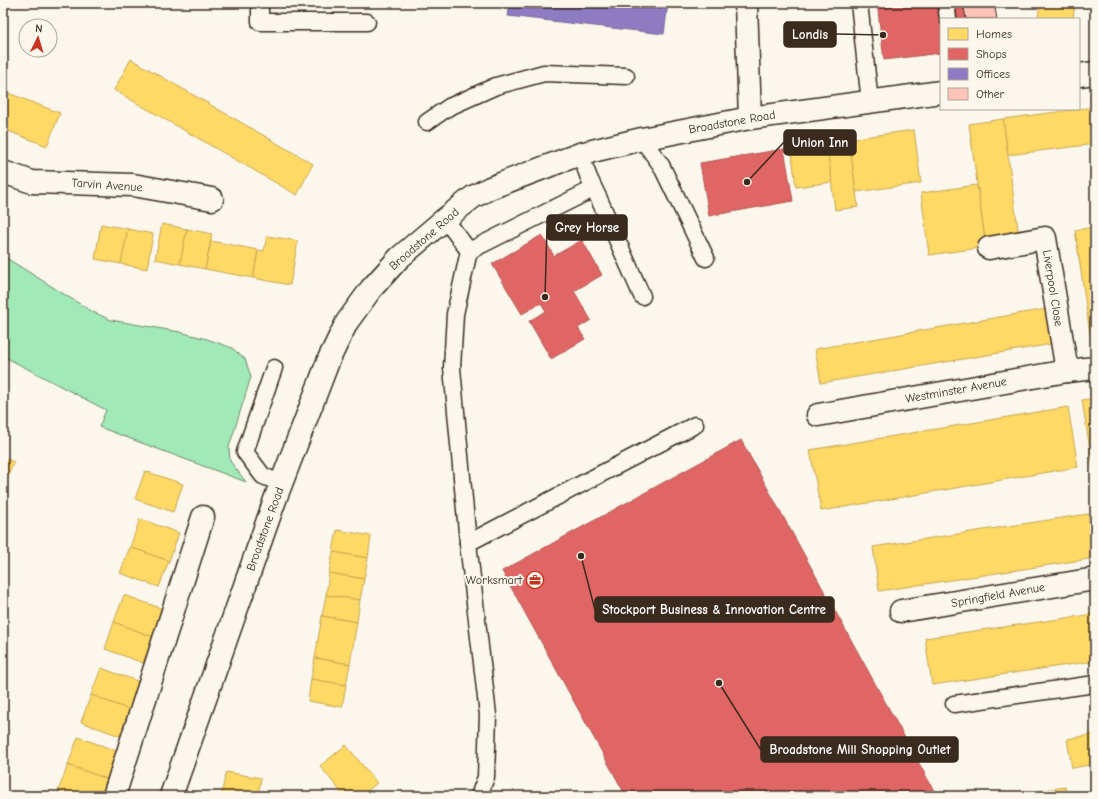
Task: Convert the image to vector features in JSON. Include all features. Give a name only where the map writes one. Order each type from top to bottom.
[{"type":"street","points":[[746,3],[750,118]]},
{"type":"street","points":[[1080,75],[1095,73]]},
{"type":"street","name":"Broadstone Road","points":[[171,796],[281,483],[330,359],[347,322],[371,289],[399,258],[473,197],[490,188],[580,154],[642,139],[750,118],[940,92]]},
{"type":"street","name":"Tarvin Avenue","points":[[3,172],[32,182],[133,185],[212,199]]},
{"type":"street","name":"Liverpool Close","points":[[989,248],[1045,238],[1067,371]]},
{"type":"street","name":"Westminster Avenue","points":[[818,415],[1067,371],[1095,368]]},
{"type":"street","points":[[114,796],[203,517]]},
{"type":"street","name":"Springfield Avenue","points":[[902,611],[1095,578]]},
{"type":"lane","points":[[260,3],[260,22],[367,22]]},
{"type":"lane","points":[[858,3],[870,102]]},
{"type":"lane","points":[[946,3],[948,18]]},
{"type":"lane","points":[[427,122],[449,107],[496,86],[544,73],[626,76]]},
{"type":"lane","points":[[642,139],[660,165],[706,258]]},
{"type":"lane","points":[[580,154],[593,189],[599,199],[642,296]]},
{"type":"lane","points":[[469,251],[593,189]]},
{"type":"lane","points":[[445,219],[469,251],[455,314],[452,368],[468,543],[488,715],[486,777],[479,796]]},
{"type":"lane","points":[[274,368],[245,452],[263,476],[281,483]]},
{"type":"lane","points":[[468,543],[695,425]]},
{"type":"lane","points":[[954,704],[1095,684]]},
{"type":"green space","points":[[3,256],[91,311],[111,320],[180,332],[207,339],[232,348],[245,359],[251,377],[229,447],[230,461],[246,482],[99,427],[106,410],[3,356]]},
{"type":"building: Homes","points":[[1040,3],[1075,3],[1073,18],[1038,18]]},
{"type":"building: Homes","points":[[131,59],[313,164],[297,195],[114,90]]},
{"type":"building: Homes","points":[[3,91],[60,113],[47,146],[3,129]]},
{"type":"building: Homes","points":[[1095,107],[1095,144],[1008,155],[1003,119]]},
{"type":"building: Homes","points":[[1003,119],[1019,237],[985,242],[969,124]]},
{"type":"building: Homes","points":[[914,130],[921,183],[856,192],[849,139]]},
{"type":"building: Homes","points":[[849,139],[858,207],[835,210],[826,142]]},
{"type":"building: Homes","points":[[826,142],[832,182],[796,187],[791,147]]},
{"type":"building: Homes","points":[[977,185],[986,247],[929,255],[921,193]]},
{"type":"building: Homes","points":[[101,224],[128,229],[121,264],[95,259]]},
{"type":"building: Homes","points":[[162,224],[187,229],[180,264],[155,259]]},
{"type":"building: Homes","points":[[1095,227],[1095,333],[1090,334],[1075,230]]},
{"type":"building: Homes","points":[[128,229],[153,234],[147,269],[121,264]]},
{"type":"building: Homes","points":[[187,229],[212,234],[205,269],[180,264]]},
{"type":"building: Homes","points":[[267,236],[298,241],[290,285],[253,278],[258,250],[264,251]]},
{"type":"building: Homes","points":[[211,241],[258,250],[253,278],[205,269]]},
{"type":"building: Homes","points":[[1046,309],[1052,344],[821,383],[815,349]]},
{"type":"building: Homes","points":[[1095,398],[1095,480],[1082,400]]},
{"type":"building: Homes","points":[[1068,407],[1078,467],[821,511],[810,450]]},
{"type":"building: Homes","points":[[3,457],[14,462],[3,488]]},
{"type":"building: Homes","points":[[145,471],[183,484],[173,512],[135,499]]},
{"type":"building: Homes","points":[[1088,514],[1095,558],[879,591],[873,547]]},
{"type":"building: Homes","points":[[140,519],[179,533],[169,561],[130,547]]},
{"type":"building: Homes","points":[[337,530],[371,536],[368,558],[333,552]]},
{"type":"building: Homes","points":[[130,547],[169,561],[159,587],[120,573]]},
{"type":"building: Homes","points":[[333,552],[368,558],[364,579],[329,573]]},
{"type":"building: Homes","points":[[329,573],[364,579],[360,600],[326,595]]},
{"type":"building: Homes","points":[[124,595],[163,609],[153,637],[114,622]]},
{"type":"building: Homes","points":[[326,595],[360,600],[357,622],[322,616]]},
{"type":"building: Homes","points":[[1095,614],[1095,661],[932,685],[925,638]]},
{"type":"building: Homes","points":[[322,616],[357,622],[350,664],[315,658]]},
{"type":"building: Homes","points":[[114,622],[153,637],[143,663],[105,649]]},
{"type":"building: Homes","points":[[315,658],[350,664],[346,685],[311,679]]},
{"type":"building: Homes","points":[[101,668],[140,682],[130,710],[91,695]]},
{"type":"building: Homes","points":[[311,679],[346,685],[342,707],[308,701]]},
{"type":"building: Homes","points":[[91,695],[130,710],[120,736],[81,722]]},
{"type":"building: Homes","points":[[1095,734],[1095,764],[1072,768],[1067,739]]},
{"type":"building: Homes","points":[[78,737],[117,751],[107,779],[68,765]]},
{"type":"building: Homes","points":[[346,745],[377,783],[361,796],[344,796],[320,766]]},
{"type":"building: Homes","points":[[68,765],[107,779],[101,796],[71,796],[58,791]]},
{"type":"building: Homes","points":[[226,772],[261,778],[258,796],[221,796]]},
{"type":"building: Homes","points":[[1065,787],[1066,796],[1039,796],[1038,791]]},
{"type":"building: Shops","points":[[877,3],[969,3],[971,18],[940,18],[940,53],[884,60]]},
{"type":"building: Shops","points":[[784,149],[793,201],[709,216],[700,163]]},
{"type":"building: Shops","points":[[542,235],[554,256],[582,240],[602,275],[574,291],[591,320],[578,328],[585,339],[551,359],[529,321],[546,311],[541,303],[522,314],[492,264]]},
{"type":"building: Shops","points":[[741,440],[937,796],[626,796],[502,571]]},
{"type":"building: Offices","points":[[510,3],[668,3],[664,34],[508,16]]},
{"type":"building: Other","points":[[963,3],[994,3],[997,18],[966,18]]},
{"type":"place","name":"Londis","points":[[883,35]]},
{"type":"place","name":"Union Inn","points":[[747,182]]},
{"type":"place","name":"Grey Horse","points":[[545,297]]},
{"type":"place","name":"Stockport Business & Innovation Centre","points":[[581,556]]},
{"type":"place","name":"Worksmart","points":[[535,580]]},
{"type":"place","name":"Broadstone Mill Shopping Outlet","points":[[719,683]]}]
